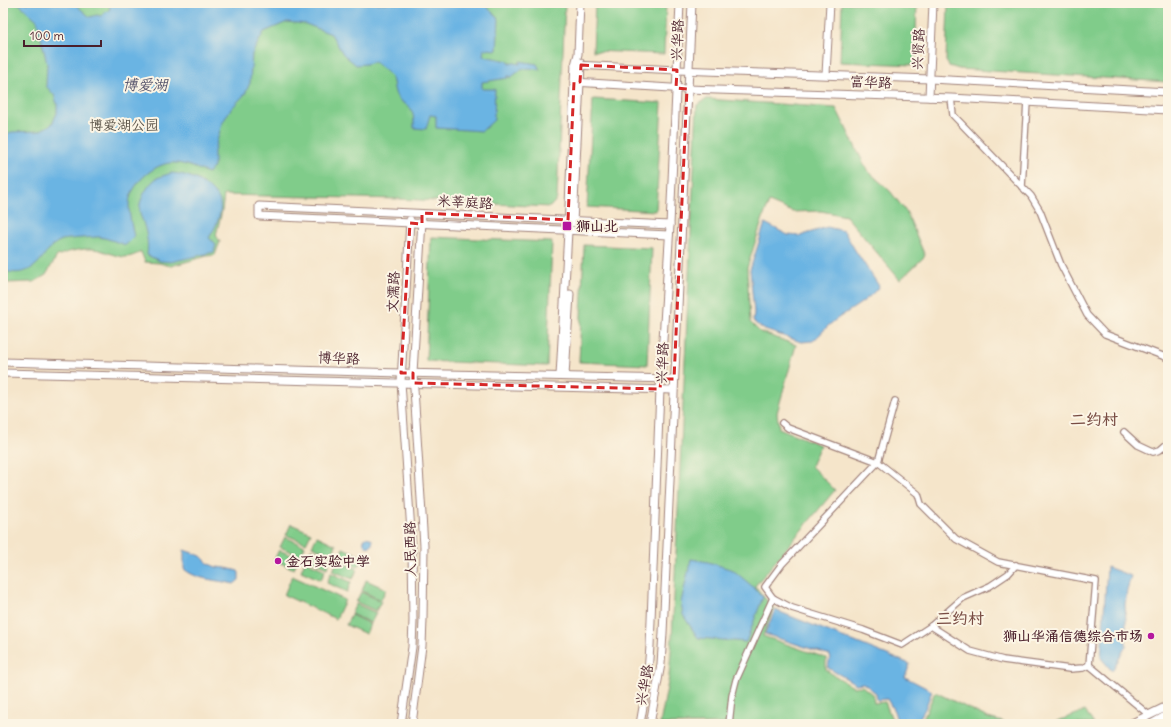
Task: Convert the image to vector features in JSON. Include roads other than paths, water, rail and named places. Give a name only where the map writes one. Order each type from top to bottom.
[{"type":"main road","points":[[1131,724],[1168,706]]},
{"type":"main road","points":[[1152,724],[1168,715]]},
{"type":"street","points":[[563,376],[580,3]]},
{"type":"street","name":"兴华路","points":[[640,724],[647,684],[650,646],[660,389],[670,225],[680,3]]},
{"type":"street","name":"兴华路","points":[[650,724],[661,664],[692,3]]},
{"type":"street","points":[[826,74],[830,3]]},
{"type":"street","name":"兴贤路","points":[[929,97],[934,3]]},
{"type":"street","name":"富华路","points":[[578,65],[677,70],[930,78],[1168,92]]},
{"type":"street","name":"富华路","points":[[577,82],[687,89],[929,97],[1168,110]]},
{"type":"street","points":[[951,98],[953,115],[1031,196],[1040,211],[1061,265],[1087,315],[1105,334],[1168,358]]},
{"type":"street","points":[[1022,186],[1027,102]]},
{"type":"street","name":"米莘庭路","points":[[669,236],[259,216],[259,206],[670,225]]},
{"type":"street","name":"文濡路","points":[[401,724],[412,647],[413,621],[412,547],[401,382],[410,213]]},
{"type":"street","name":"文濡路","points":[[413,373],[422,213]]},
{"type":"street","name":"博华路","points":[[3,362],[674,379]]},
{"type":"street","name":"博华路","points":[[3,373],[413,382],[673,390]]},
{"type":"street","name":"人民西路","points":[[412,724],[422,646],[424,546],[413,373]]},
{"type":"street","points":[[895,401],[878,462],[782,564],[765,587],[773,598],[792,608],[863,630],[902,645],[931,626],[962,598],[990,586],[1008,574],[1016,565]]},
{"type":"street","points":[[782,423],[788,428],[878,462],[918,494],[921,504],[956,538],[998,562],[1096,581],[1089,665]]},
{"type":"street","points":[[1124,432],[1138,446],[1153,452],[1160,450],[1168,443]]},
{"type":"street","points":[[729,724],[732,696],[736,680],[773,598]]},
{"type":"street","points":[[931,626],[970,651],[1003,660],[1070,669],[1083,668],[1089,665]]},
{"type":"street","points":[[1089,665],[1149,715]]},
{"type":"water","name":"博爱湖","points":[[18,3],[76,3],[76,5],[90,17],[97,15],[101,16],[110,9],[109,3],[483,3],[499,19],[497,50],[484,49],[483,56],[509,61],[509,64],[510,62],[520,64],[520,61],[537,64],[540,70],[531,68],[521,70],[510,78],[510,76],[508,76],[508,78],[482,82],[482,89],[495,89],[494,120],[482,131],[436,128],[436,116],[430,115],[426,129],[414,128],[414,118],[411,110],[397,97],[392,79],[385,70],[374,62],[356,65],[343,54],[331,34],[306,24],[287,22],[264,32],[252,54],[250,83],[245,94],[230,110],[222,124],[214,151],[214,167],[208,173],[188,166],[169,163],[155,168],[143,177],[131,195],[129,210],[134,237],[126,245],[99,237],[62,240],[51,247],[33,267],[16,273],[7,272],[3,270],[3,140],[11,132],[39,131],[52,124],[57,113],[57,104],[54,95],[46,86],[47,64],[37,20]]},
{"type":"water","points":[[171,173],[189,176],[199,181],[209,188],[219,199],[220,214],[209,238],[216,244],[214,252],[171,262],[160,261],[147,255],[147,237],[140,214],[140,204],[147,189],[157,178]]},
{"type":"water","points":[[765,223],[788,235],[800,236],[827,227],[844,231],[879,286],[870,296],[831,323],[813,341],[801,342],[765,330],[753,321],[754,313],[750,270]]},
{"type":"water","points":[[366,538],[370,538],[372,542],[370,546],[366,546],[364,544],[364,540]]},
{"type":"water","points":[[184,550],[201,556],[209,564],[216,567],[238,571],[239,580],[234,584],[201,578],[189,573],[184,569]]},
{"type":"water","points":[[691,559],[708,562],[733,570],[763,597],[746,642],[698,638],[683,615],[681,602]]},
{"type":"water","points":[[1107,567],[1131,576],[1125,605],[1126,646],[1112,671],[1101,658]]},
{"type":"water","points":[[775,610],[910,664],[905,677],[932,691],[925,709],[916,724],[898,724],[894,711],[887,699],[877,700],[876,693],[863,683],[856,684],[828,668],[830,655],[765,634]]},
{"type":"place","name":"狮山北","points":[[567,226]]},
{"type":"place","name":"金石实验中学","points":[[278,561]]},
{"type":"place","name":"狮山华涌信德综合市场","points":[[1151,636]]},
{"type":"district","name":"二约村","points":[[1094,419]]},
{"type":"district","name":"三约村","points":[[960,618]]},
{"type":"park label","name":"博爱湖公园","points":[[124,125]]}]
